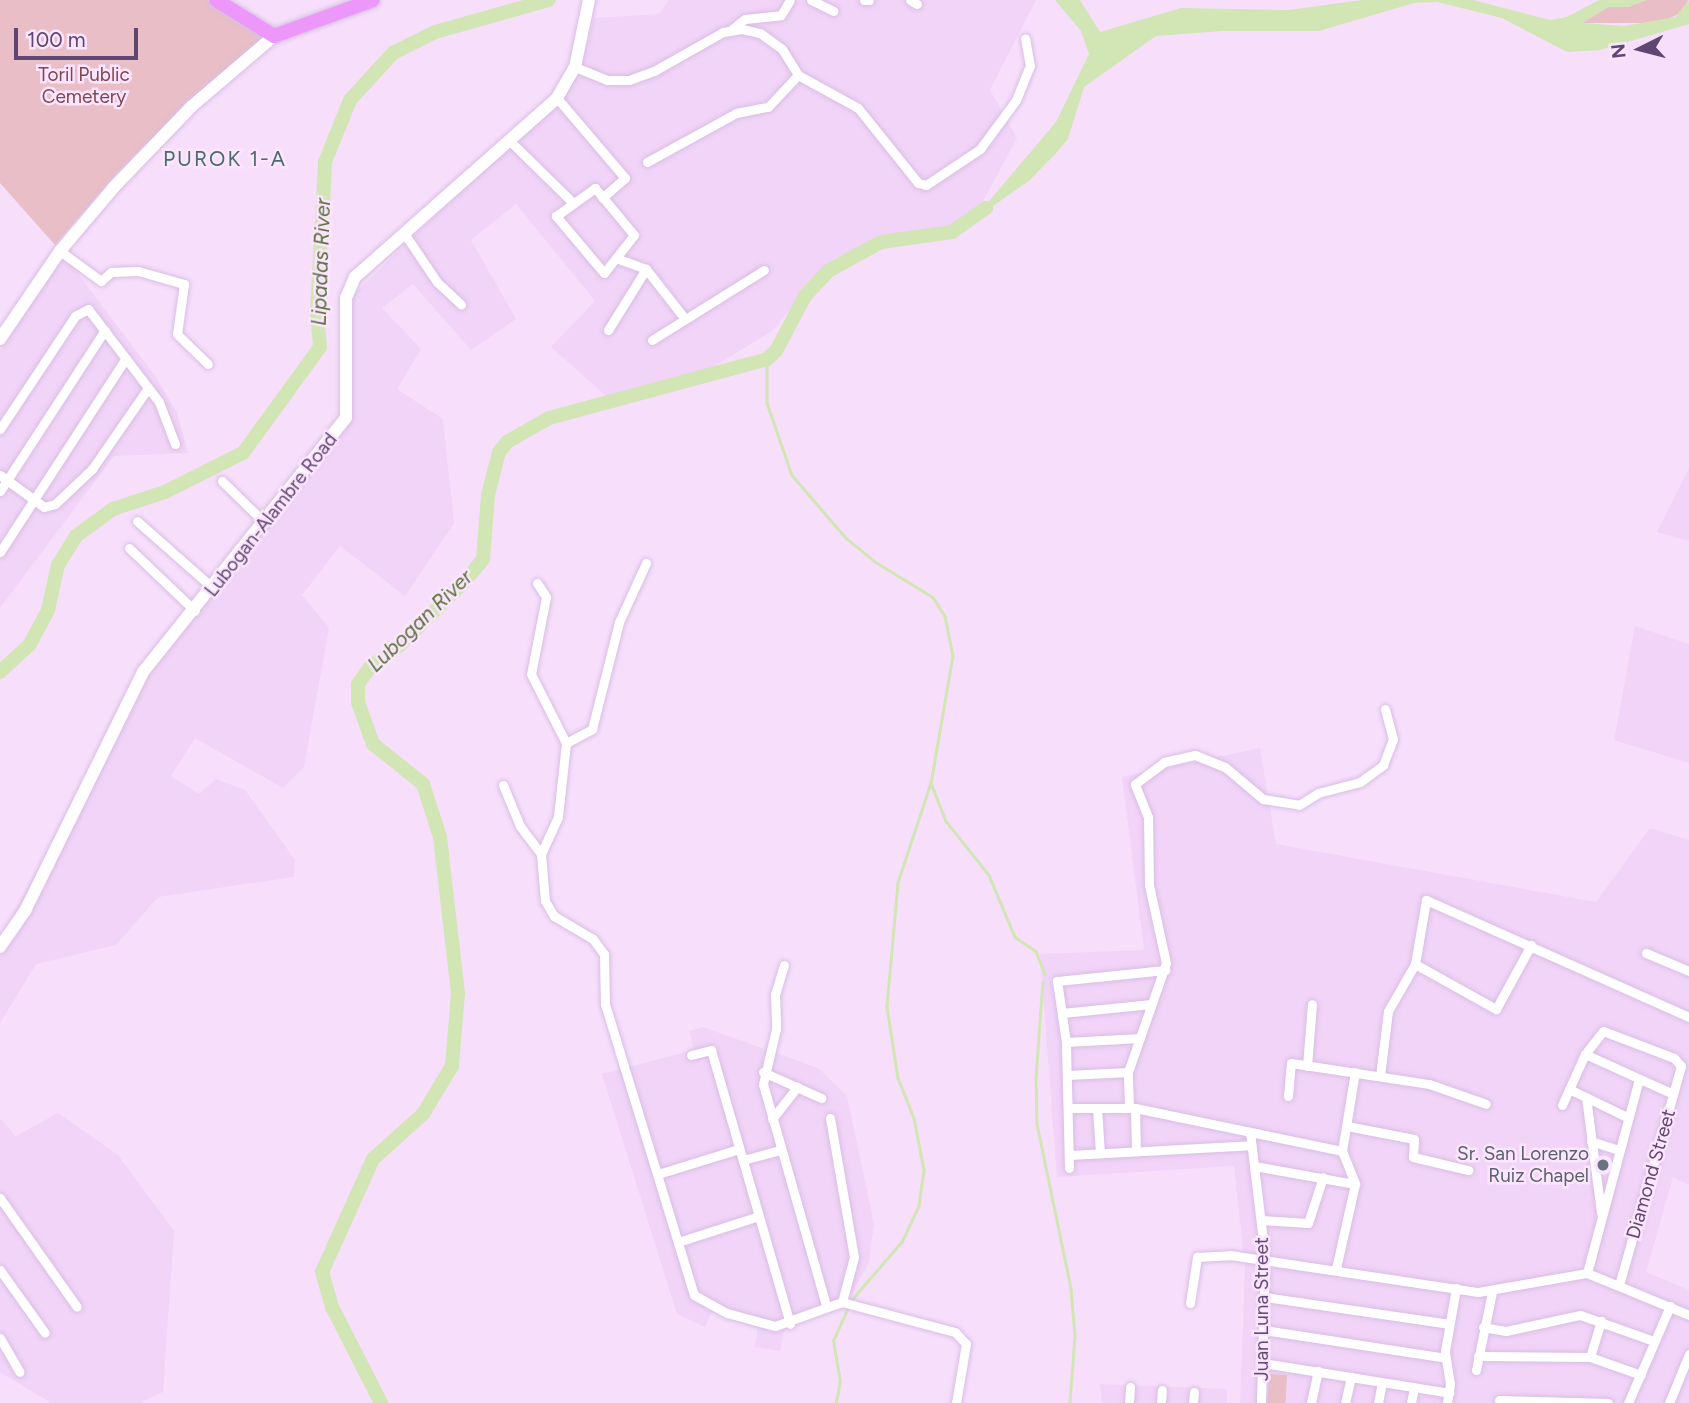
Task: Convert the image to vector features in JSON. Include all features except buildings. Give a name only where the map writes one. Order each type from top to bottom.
[{"type":"main road","points":[[223,2],[274,36],[373,0]]},
{"type":"street","name":"Lubogan-Alambre Road","points":[[0,947],[36,889],[135,685],[345,418],[349,288],[362,268],[511,142],[557,99],[575,67],[589,0]]},
{"type":"street","points":[[575,67],[607,80],[629,80],[654,71],[701,41],[732,29],[744,19],[781,15],[790,0]]},
{"type":"street","points":[[811,0],[834,11]]},
{"type":"street","points":[[732,29],[750,30],[775,41],[798,75],[858,108],[918,183],[926,185],[980,149],[1016,100],[1030,66],[1025,38]]},
{"type":"street","points":[[0,339],[60,251],[175,123],[274,36]]},
{"type":"street","points":[[647,162],[736,113],[768,107],[798,75]]},
{"type":"street","points":[[557,99],[625,178],[602,198]]},
{"type":"street","points":[[511,142],[572,202]]},
{"type":"street","points":[[595,188],[634,235],[604,273],[556,216],[572,202],[595,188]]},
{"type":"street","points":[[404,233],[437,282],[461,303]]},
{"type":"street","points":[[60,251],[100,281],[111,272],[138,271],[184,284],[177,334],[208,364]]},
{"type":"street","points":[[616,258],[646,269],[685,319]]},
{"type":"street","points":[[608,330],[646,269]]},
{"type":"street","points":[[652,340],[764,270]]},
{"type":"street","points":[[0,429],[75,316],[88,309],[148,387],[176,444]]},
{"type":"street","points":[[0,491],[4,477],[105,330]]},
{"type":"street","points":[[0,552],[126,358]]},
{"type":"street","points":[[4,477],[33,500],[50,506],[83,480],[148,387]]},
{"type":"street","points":[[222,481],[265,523]]},
{"type":"street","points":[[137,521],[213,588]]},
{"type":"street","points":[[129,548],[195,611]]},
{"type":"street","points":[[566,743],[592,729],[619,622],[646,563]]},
{"type":"street","points":[[537,583],[546,597],[532,681],[566,743],[558,817],[541,854]]},
{"type":"street","points":[[1136,1151],[1128,1072],[1165,970],[1165,951],[1149,886],[1148,817],[1135,784],[1164,762],[1195,755],[1224,767],[1263,799],[1299,804],[1318,793],[1360,782],[1383,765],[1393,739],[1385,709]]},
{"type":"street","points":[[503,785],[520,825],[541,854],[548,909],[593,939],[604,954],[606,1004],[691,1288],[702,1302],[768,1324],[790,1324],[826,1305],[842,1303],[961,1335],[966,1349],[956,1403]]},
{"type":"street","points":[[1380,1076],[1391,1000],[1415,964],[1426,900],[1689,1017]]},
{"type":"street","points":[[1415,964],[1496,1009],[1531,945]]},
{"type":"street","points":[[1646,953],[1689,971]]},
{"type":"street","points":[[784,965],[774,1001],[776,1029],[763,1072],[772,1119],[826,1305]]},
{"type":"street","points":[[1069,1168],[1066,1042],[1055,986],[1059,979],[1165,970]]},
{"type":"street","points":[[1062,1013],[1152,1004]]},
{"type":"street","points":[[1307,1066],[1312,1004]]},
{"type":"street","name":"Diamond Street","points":[[1584,1054],[1595,1036],[1606,1030],[1679,1063],[1673,1094],[1619,1285]]},
{"type":"street","points":[[1066,1042],[1140,1038]]},
{"type":"street","points":[[691,1055],[711,1050],[790,1324]]},
{"type":"street","points":[[1562,1105],[1584,1054],[1673,1094]]},
{"type":"street","points":[[1288,1096],[1291,1063],[1444,1087],[1486,1104]]},
{"type":"street","points":[[763,1072],[821,1098]]},
{"type":"street","points":[[1067,1075],[1128,1072]]},
{"type":"street","points":[[1336,1268],[1355,1184],[1342,1150],[1355,1072]]},
{"type":"street","points":[[1587,1273],[1639,1079]]},
{"type":"street","points":[[772,1119],[797,1087]]},
{"type":"street","points":[[1569,1089],[1627,1118]]},
{"type":"street","points":[[1586,1097],[1601,1219]]},
{"type":"street","points":[[1068,1108],[1132,1108],[1342,1150]]},
{"type":"street","points":[[1097,1108],[1100,1153]]},
{"type":"street","points":[[830,1118],[854,1257],[842,1303]]},
{"type":"street","points":[[1347,1126],[1414,1139],[1413,1157],[1468,1170]]},
{"type":"street","name":"Juan Luna Street","points":[[1250,1132],[1265,1258],[1261,1403]]},
{"type":"street","points":[[1591,1141],[1619,1150]]},
{"type":"street","points":[[1069,1155],[1251,1145]]},
{"type":"street","points":[[658,1174],[739,1149]]},
{"type":"street","points":[[743,1160],[781,1150]]},
{"type":"street","points":[[1254,1166],[1355,1184]]},
{"type":"street","points":[[1261,1220],[1308,1223],[1322,1177]]},
{"type":"street","points":[[0,1198],[77,1307]]},
{"type":"street","points":[[678,1242],[759,1216]]},
{"type":"street","points":[[1190,1303],[1197,1256],[1265,1258],[1492,1292],[1587,1273],[1689,1315]]},
{"type":"street","points":[[0,1270],[45,1333]]},
{"type":"street","points":[[1263,1363],[1414,1387],[1448,1398],[1446,1358],[1456,1288]]},
{"type":"street","points":[[1476,1370],[1492,1292]]},
{"type":"street","points":[[1265,1297],[1449,1324]]},
{"type":"street","points":[[1628,1403],[1670,1306]]},
{"type":"street","points":[[1483,1327],[1506,1331],[1574,1315],[1601,1321],[1654,1341]]},
{"type":"street","points":[[1590,1357],[1601,1321]]},
{"type":"street","points":[[1264,1330],[1446,1358]]},
{"type":"street","points":[[0,1338],[20,1372]]},
{"type":"street","points":[[1668,1403],[1689,1354]]},
{"type":"street","points":[[1478,1356],[1590,1357],[1641,1375]]},
{"type":"street","points":[[1311,1403],[1318,1371]]},
{"type":"street","points":[[1345,1403],[1351,1377]]},
{"type":"street","points":[[1378,1403],[1382,1382]]},
{"type":"street","points":[[1129,1403],[1130,1387]]},
{"type":"street","points":[[1411,1403],[1414,1387]]},
{"type":"street","points":[[1161,1403],[1162,1390]]},
{"type":"street","points":[[1193,1403],[1194,1392]]},
{"type":"street","points":[[1499,1399],[1608,1403]]},
{"type":"shaded area","points":[[669,0],[1036,0],[990,90],[1017,138],[973,220],[833,259],[772,331],[682,386],[614,403],[551,347],[595,301],[516,204],[471,240],[516,319],[471,350],[413,284],[382,308],[421,349],[397,389],[443,419],[454,523],[405,596],[340,546],[302,595],[329,628],[304,767],[283,788],[195,738],[171,776],[199,794],[216,779],[245,790],[295,860],[294,877],[158,897],[116,945],[36,964],[0,1023],[0,939],[146,671],[346,422],[346,302],[579,76],[594,18],[659,14]]},
{"type":"shaded area","points":[[1055,0],[1080,0],[1100,32],[1181,8],[1289,10],[1362,0],[1473,0],[1550,20],[1567,17],[1599,0],[1646,0],[1628,7],[1608,7],[1582,23],[1624,26],[1675,17],[1689,0],[1689,24],[1600,50],[1567,52],[1502,18],[1437,2],[1414,3],[1319,31],[1223,31],[1156,36],[1084,87],[1068,139],[1030,180],[973,220],[1056,122],[1089,54],[1081,31]]},
{"type":"shaded area","points":[[63,254],[156,377],[177,413],[188,453],[114,456],[0,608],[0,350]]},
{"type":"shaded area","points":[[1689,468],[1689,541],[1657,532]]},
{"type":"shaded area","points":[[1635,626],[1689,644],[1689,763],[1614,740]]},
{"type":"shaded area","points":[[1260,748],[1276,844],[1596,902],[1650,828],[1689,840],[1689,1185],[1673,1177],[1646,1272],[1689,1290],[1689,1403],[1240,1403],[1245,1268],[1234,1166],[1057,1177],[1040,954],[1144,950],[1122,777]]},
{"type":"shaded area","points":[[703,1027],[818,1068],[847,1096],[874,1224],[869,1262],[844,1308],[818,1313],[784,1331],[780,1351],[755,1347],[758,1327],[712,1312],[705,1327],[677,1314],[602,1074],[694,1050],[689,1031]]},
{"type":"shaded area","points":[[58,1113],[118,1155],[174,1231],[163,1392],[140,1403],[51,1403],[0,1372],[0,1119],[16,1136]]},
{"type":"shaded area","points":[[1100,1384],[1227,1389],[1227,1403],[1102,1403]]},
{"type":"green space","name":"Toril Public Cemetery","points":[[0,0],[207,0],[267,39],[198,93],[117,173],[55,245],[0,183]]},
{"type":"green space","points":[[1646,0],[1688,0],[1683,12],[1659,23],[1582,23],[1608,7],[1628,7]]},
{"type":"green space","points":[[1269,1374],[1287,1375],[1286,1403],[1267,1403]]},
{"type":"waterway","name":"Lipadas River","points":[[0,672],[30,644],[48,610],[58,565],[76,536],[113,509],[165,492],[243,453],[320,347],[317,312],[325,162],[350,100],[393,53],[435,32],[549,0]]},
{"type":"waterway","name":"Lubogan River","points":[[381,1403],[332,1307],[322,1272],[373,1159],[423,1114],[452,1066],[458,993],[440,837],[423,784],[373,744],[358,702],[358,684],[371,666],[401,644],[464,582],[483,559],[488,495],[499,452],[507,442],[549,418],[767,359],[776,351],[805,296],[828,271],[881,242],[952,232],[986,208]]},
{"type":"waterway","points":[[767,359],[767,403],[792,475],[846,538],[874,561],[933,597],[945,616],[953,656],[931,783],[898,883],[887,1007],[898,1078],[914,1118],[924,1170],[919,1206],[902,1242],[851,1301]]},
{"type":"waterway","points":[[931,783],[946,821],[989,875],[1015,937],[1036,951],[1045,974]]},
{"type":"waterway","points":[[1043,982],[1036,1078],[1037,1124],[1071,1288],[1075,1336],[1070,1403]]},
{"type":"waterway","points":[[836,1403],[840,1381],[833,1341],[848,1308]]},
{"type":"place","name":"Sr. San Lorenzo Ruiz Chapel","points":[[1603,1165]]},
{"type":"district","name":"PUROK 1-A","points":[[225,159]]}]
